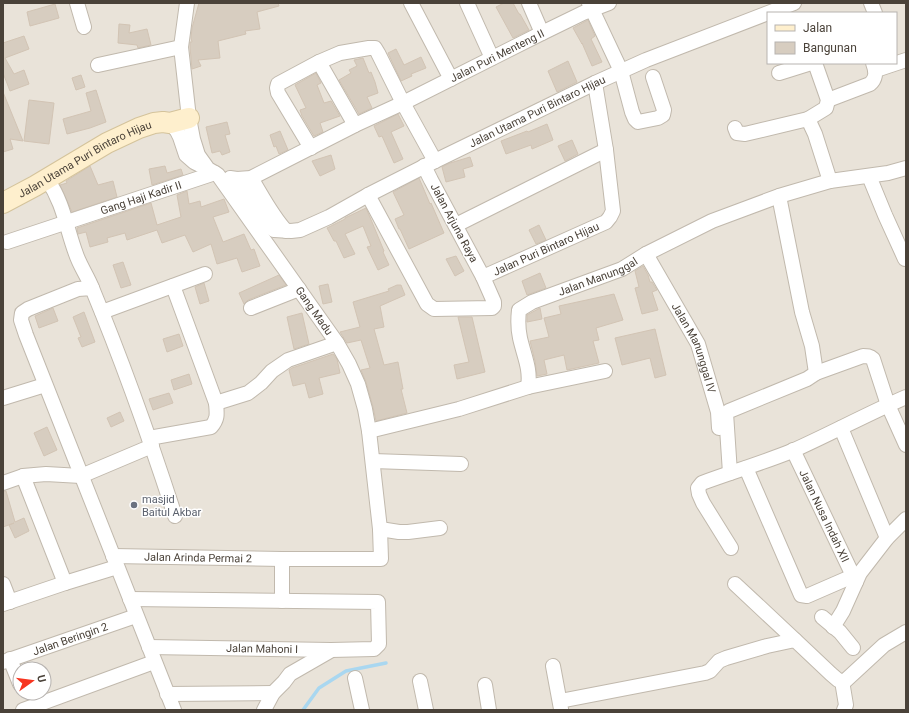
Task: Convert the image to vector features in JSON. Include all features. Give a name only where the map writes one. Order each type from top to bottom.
[{"type":"street","points":[[77,3],[84,27]]},
{"type":"street","name":"Gang Madu","points":[[187,3],[181,47],[192,139],[198,155],[214,172],[337,343],[358,384],[369,431],[380,529],[381,560],[375,559]]},
{"type":"street","points":[[467,3],[492,58]]},
{"type":"street","points":[[529,3],[542,33]]},
{"type":"street","name":"Jalan Puri Menteng II","points":[[252,178],[355,125],[403,103],[542,33],[591,6],[609,3]]},
{"type":"street","name":"Jalan Utama Puri Bintaro Hijau","points":[[770,12],[794,3]]},
{"type":"street","points":[[416,5],[451,79]]},
{"type":"street","points":[[591,6],[621,71],[632,112],[638,122],[658,118],[663,115],[664,110],[653,78]]},
{"type":"street","name":"Jalan Utama Puri Bintaro Hijau","points":[[237,179],[267,225],[274,230],[300,230],[430,163],[595,83],[700,39],[767,13]]},
{"type":"street","points":[[98,65],[181,47]]},
{"type":"street","name":"Jalan Arjuna Raya","points":[[319,62],[340,53],[375,48],[403,103],[430,163],[431,180],[483,277],[494,302],[494,306],[492,308],[434,309],[427,304],[368,195]]},
{"type":"street","points":[[311,148],[278,93],[277,88],[278,84],[319,62],[355,125]]},
{"type":"street","points":[[779,74],[808,64]]},
{"type":"street","points":[[735,128],[737,133],[745,134],[808,119],[826,108],[828,100],[815,64]]},
{"type":"street","points":[[828,100],[870,84],[874,80],[874,66],[885,64]]},
{"type":"street","name":"Jalan Puri Bintaro Hijau","points":[[483,277],[606,222],[610,217],[613,211],[606,150],[595,83]]},
{"type":"street","name":"Jalan Utama Puri Bintaro Hijau","points":[[3,203],[107,143],[154,123],[170,123],[189,118]]},
{"type":"street","points":[[808,119],[815,134],[830,181]]},
{"type":"street","name":"Jalan Utama Puri Bintaro Hijau","points":[[170,123],[180,137],[186,155],[194,162],[214,172],[237,179],[252,178]]},
{"type":"street","points":[[456,225],[606,150]]},
{"type":"street","name":"Jalan Manunggal","points":[[528,387],[529,370],[520,337],[518,318],[519,310],[532,302],[622,269],[646,254],[712,221],[778,196],[830,181],[888,173],[906,168]]},
{"type":"street","name":"Gang Haji Kadir II","points":[[7,242],[214,172]]},
{"type":"street","points":[[869,176],[905,259]]},
{"type":"street","points":[[252,178],[272,214],[286,231]]},
{"type":"street","points":[[47,179],[62,207],[77,257],[89,280],[102,312],[150,442],[175,516]]},
{"type":"street","points":[[778,196],[802,312],[812,346],[816,374],[863,356],[871,357],[873,359],[888,405],[906,445]]},
{"type":"street","name":"Jalan Manunggal IV","points":[[646,254],[698,344],[718,412],[719,438],[728,444]]},
{"type":"street","points":[[102,312],[205,274]]},
{"type":"street","points":[[3,483],[23,476],[46,474],[81,476],[150,442],[211,428],[217,418],[216,404],[173,286]]},
{"type":"street","points":[[92,288],[78,289],[28,309],[22,313],[21,320],[45,385],[168,694],[173,710]]},
{"type":"street","points":[[251,308],[299,289]]},
{"type":"street","points":[[216,404],[248,393],[261,383],[272,371],[288,360],[337,343]]},
{"type":"street","points":[[369,431],[459,409],[528,387],[606,371]]},
{"type":"street","name":"Jalan Manunggal IV","points":[[730,473],[726,413],[729,410],[816,374]]},
{"type":"street","points":[[3,398],[45,385]]},
{"type":"street","points":[[730,548],[699,494],[698,488],[702,483],[793,450],[906,397]]},
{"type":"street","points":[[841,428],[887,538]]},
{"type":"street","name":"Jalan Nusa Indah XII","points":[[793,450],[854,579]]},
{"type":"street","points":[[373,461],[461,464]]},
{"type":"street","points":[[746,468],[800,595],[807,596],[854,579],[887,538],[906,519]]},
{"type":"street","points":[[23,476],[65,583]]},
{"type":"street","points":[[380,529],[408,532],[440,528]]},
{"type":"street","points":[[130,599],[282,601],[282,559]]},
{"type":"street","name":"Jalan Arinda Permai 2","points":[[3,584],[6,603],[65,583],[115,561],[375,559]]},
{"type":"street","points":[[833,627],[849,599],[854,579]]},
{"type":"street","points":[[735,584],[831,674],[838,680],[844,681]]},
{"type":"street","name":"Jalan Mahoni I","points":[[149,647],[331,650],[374,649],[379,644],[378,602],[282,601]]},
{"type":"street","name":"Jalan Beringin 2","points":[[7,661],[136,616]]},
{"type":"street","points":[[822,617],[840,632],[853,648]]},
{"type":"street","points":[[844,681],[884,645],[906,632]]},
{"type":"street","points":[[553,666],[561,705],[705,673],[710,671],[719,661],[726,658],[767,646],[795,640]]},
{"type":"street","points":[[264,710],[273,693],[290,674],[331,650]]},
{"type":"street","points":[[7,661],[12,670]]},
{"type":"street","points":[[27,709],[154,662]]},
{"type":"street","points":[[355,678],[362,710]]},
{"type":"street","points":[[420,681],[426,710]]},
{"type":"street","points":[[844,681],[846,704],[844,710]]},
{"type":"street","points":[[484,685],[489,710]]},
{"type":"street","points":[[168,694],[273,693]]},
{"type":"shaded area","points":[[3,3],[906,3],[906,710],[3,710]]},
{"type":"building","points":[[199,3],[278,3],[279,6],[257,12],[260,29],[245,31],[246,34],[218,41],[220,58],[198,60],[201,66],[192,69],[190,42],[192,42],[192,28]]},
{"type":"building","points":[[504,3],[513,3],[529,30],[513,38],[496,7]]},
{"type":"building","points":[[55,4],[59,18],[30,26],[27,12]]},
{"type":"building","points":[[588,20],[595,36],[591,39],[602,62],[592,66],[582,43],[573,28]]},
{"type":"building","points":[[119,24],[130,25],[129,33],[147,29],[151,45],[138,48],[137,45],[118,43]]},
{"type":"building","points":[[24,36],[29,49],[5,58],[14,74],[24,70],[29,84],[10,91],[3,73],[3,43]]},
{"type":"building","points":[[396,49],[404,65],[421,57],[426,68],[411,74],[412,76],[401,81],[388,53]]},
{"type":"building","points":[[363,58],[369,73],[371,72],[378,93],[367,97],[372,108],[359,114],[339,80],[351,73],[349,70],[357,66],[354,60]]},
{"type":"building","points":[[568,61],[577,82],[557,92],[548,71]]},
{"type":"building","points":[[316,73],[321,83],[317,85],[324,103],[331,101],[340,116],[320,123],[323,132],[314,136],[302,116],[300,110],[306,108],[295,85]]},
{"type":"building","points":[[81,75],[85,87],[76,90],[72,78]]},
{"type":"building","points":[[96,90],[106,122],[67,134],[63,119],[91,111],[86,93]]},
{"type":"building","points":[[3,92],[23,141],[10,139],[13,149],[3,152]]},
{"type":"building","points":[[29,100],[54,103],[49,144],[24,141]]},
{"type":"building","points":[[398,114],[404,126],[391,132],[403,159],[394,163],[382,136],[379,137],[374,126]]},
{"type":"building","points":[[227,122],[230,134],[225,135],[230,152],[222,155],[220,151],[212,153],[206,127]]},
{"type":"building","points":[[547,124],[553,140],[532,149],[531,145],[506,154],[501,141]]},
{"type":"building","points":[[280,131],[288,150],[279,154],[276,146],[274,147],[270,135]]},
{"type":"building","points":[[572,140],[578,154],[565,161],[558,146]]},
{"type":"building","points":[[331,155],[335,169],[320,176],[312,161]]},
{"type":"building","points":[[470,157],[473,166],[463,169],[465,177],[446,182],[442,167]]},
{"type":"building","points":[[90,166],[98,185],[113,181],[117,197],[72,212],[60,185],[67,183],[66,181]]},
{"type":"building","points":[[165,166],[167,173],[181,169],[183,175],[152,185],[149,169]]},
{"type":"building","points":[[419,178],[444,233],[409,249],[395,219],[404,215],[393,192]]},
{"type":"building","points":[[187,191],[189,204],[200,201],[201,207],[224,199],[229,212],[213,217],[223,242],[244,234],[251,250],[254,249],[260,266],[242,272],[237,258],[217,264],[211,244],[193,252],[185,235],[162,243],[157,230],[127,240],[125,233],[107,238],[108,242],[90,247],[86,232],[78,234],[77,228],[151,203],[157,225],[181,217],[177,195]]},
{"type":"building","points":[[366,208],[389,265],[378,270],[367,247],[371,246],[363,226],[345,234],[355,254],[344,258],[336,241],[334,241],[327,228]]},
{"type":"building","points":[[539,225],[546,240],[536,244],[529,230]]},
{"type":"building","points":[[456,256],[464,271],[455,276],[446,259]]},
{"type":"building","points":[[123,262],[131,285],[121,288],[113,265]]},
{"type":"building","points":[[643,266],[650,282],[652,282],[657,290],[652,292],[658,310],[642,314],[635,288],[639,287],[635,271]]},
{"type":"building","points":[[540,273],[546,288],[527,295],[522,281]]},
{"type":"building","points":[[279,275],[286,285],[248,300],[244,304],[239,293]]},
{"type":"building","points":[[204,283],[209,301],[200,304],[195,287]]},
{"type":"building","points":[[328,284],[332,302],[323,304],[319,286]]},
{"type":"building","points":[[401,285],[405,295],[380,306],[384,327],[374,329],[384,365],[398,362],[403,389],[401,389],[407,413],[376,421],[366,382],[361,370],[370,368],[361,340],[347,343],[340,332],[360,327],[353,302],[389,291],[388,289]]},
{"type":"building","points":[[614,294],[623,320],[596,328],[599,340],[593,341],[599,363],[567,370],[564,355],[544,360],[547,374],[537,376],[530,341],[549,337],[544,318],[561,314],[559,306]]},
{"type":"building","points":[[53,308],[58,321],[39,328],[35,316]]},
{"type":"building","points":[[540,308],[542,319],[527,322],[527,315]]},
{"type":"building","points":[[84,312],[95,342],[82,347],[78,338],[81,337],[73,317]]},
{"type":"building","points":[[302,313],[309,344],[294,349],[287,317]]},
{"type":"building","points":[[458,317],[472,317],[485,372],[457,379],[454,365],[469,362]]},
{"type":"building","points":[[655,329],[666,375],[655,378],[650,358],[622,365],[615,338]]},
{"type":"building","points":[[179,334],[183,346],[167,352],[163,339]]},
{"type":"building","points":[[333,354],[337,359],[340,373],[319,378],[323,394],[309,398],[305,383],[293,386],[289,370]]},
{"type":"building","points":[[189,374],[192,384],[174,390],[171,380]]},
{"type":"building","points":[[169,393],[173,403],[153,410],[149,399]]},
{"type":"building","points":[[120,412],[124,421],[111,427],[107,418]]},
{"type":"building","points":[[47,427],[57,450],[44,456],[34,433]]},
{"type":"building","points":[[3,491],[6,491],[15,522],[24,518],[29,531],[15,538],[9,525],[14,523],[3,527]]},
{"type":"waterway","points":[[303,710],[319,688],[346,671],[386,663]]},
{"type":"place","name":"masjid Baitul Akbar","points":[[134,505]]}]
